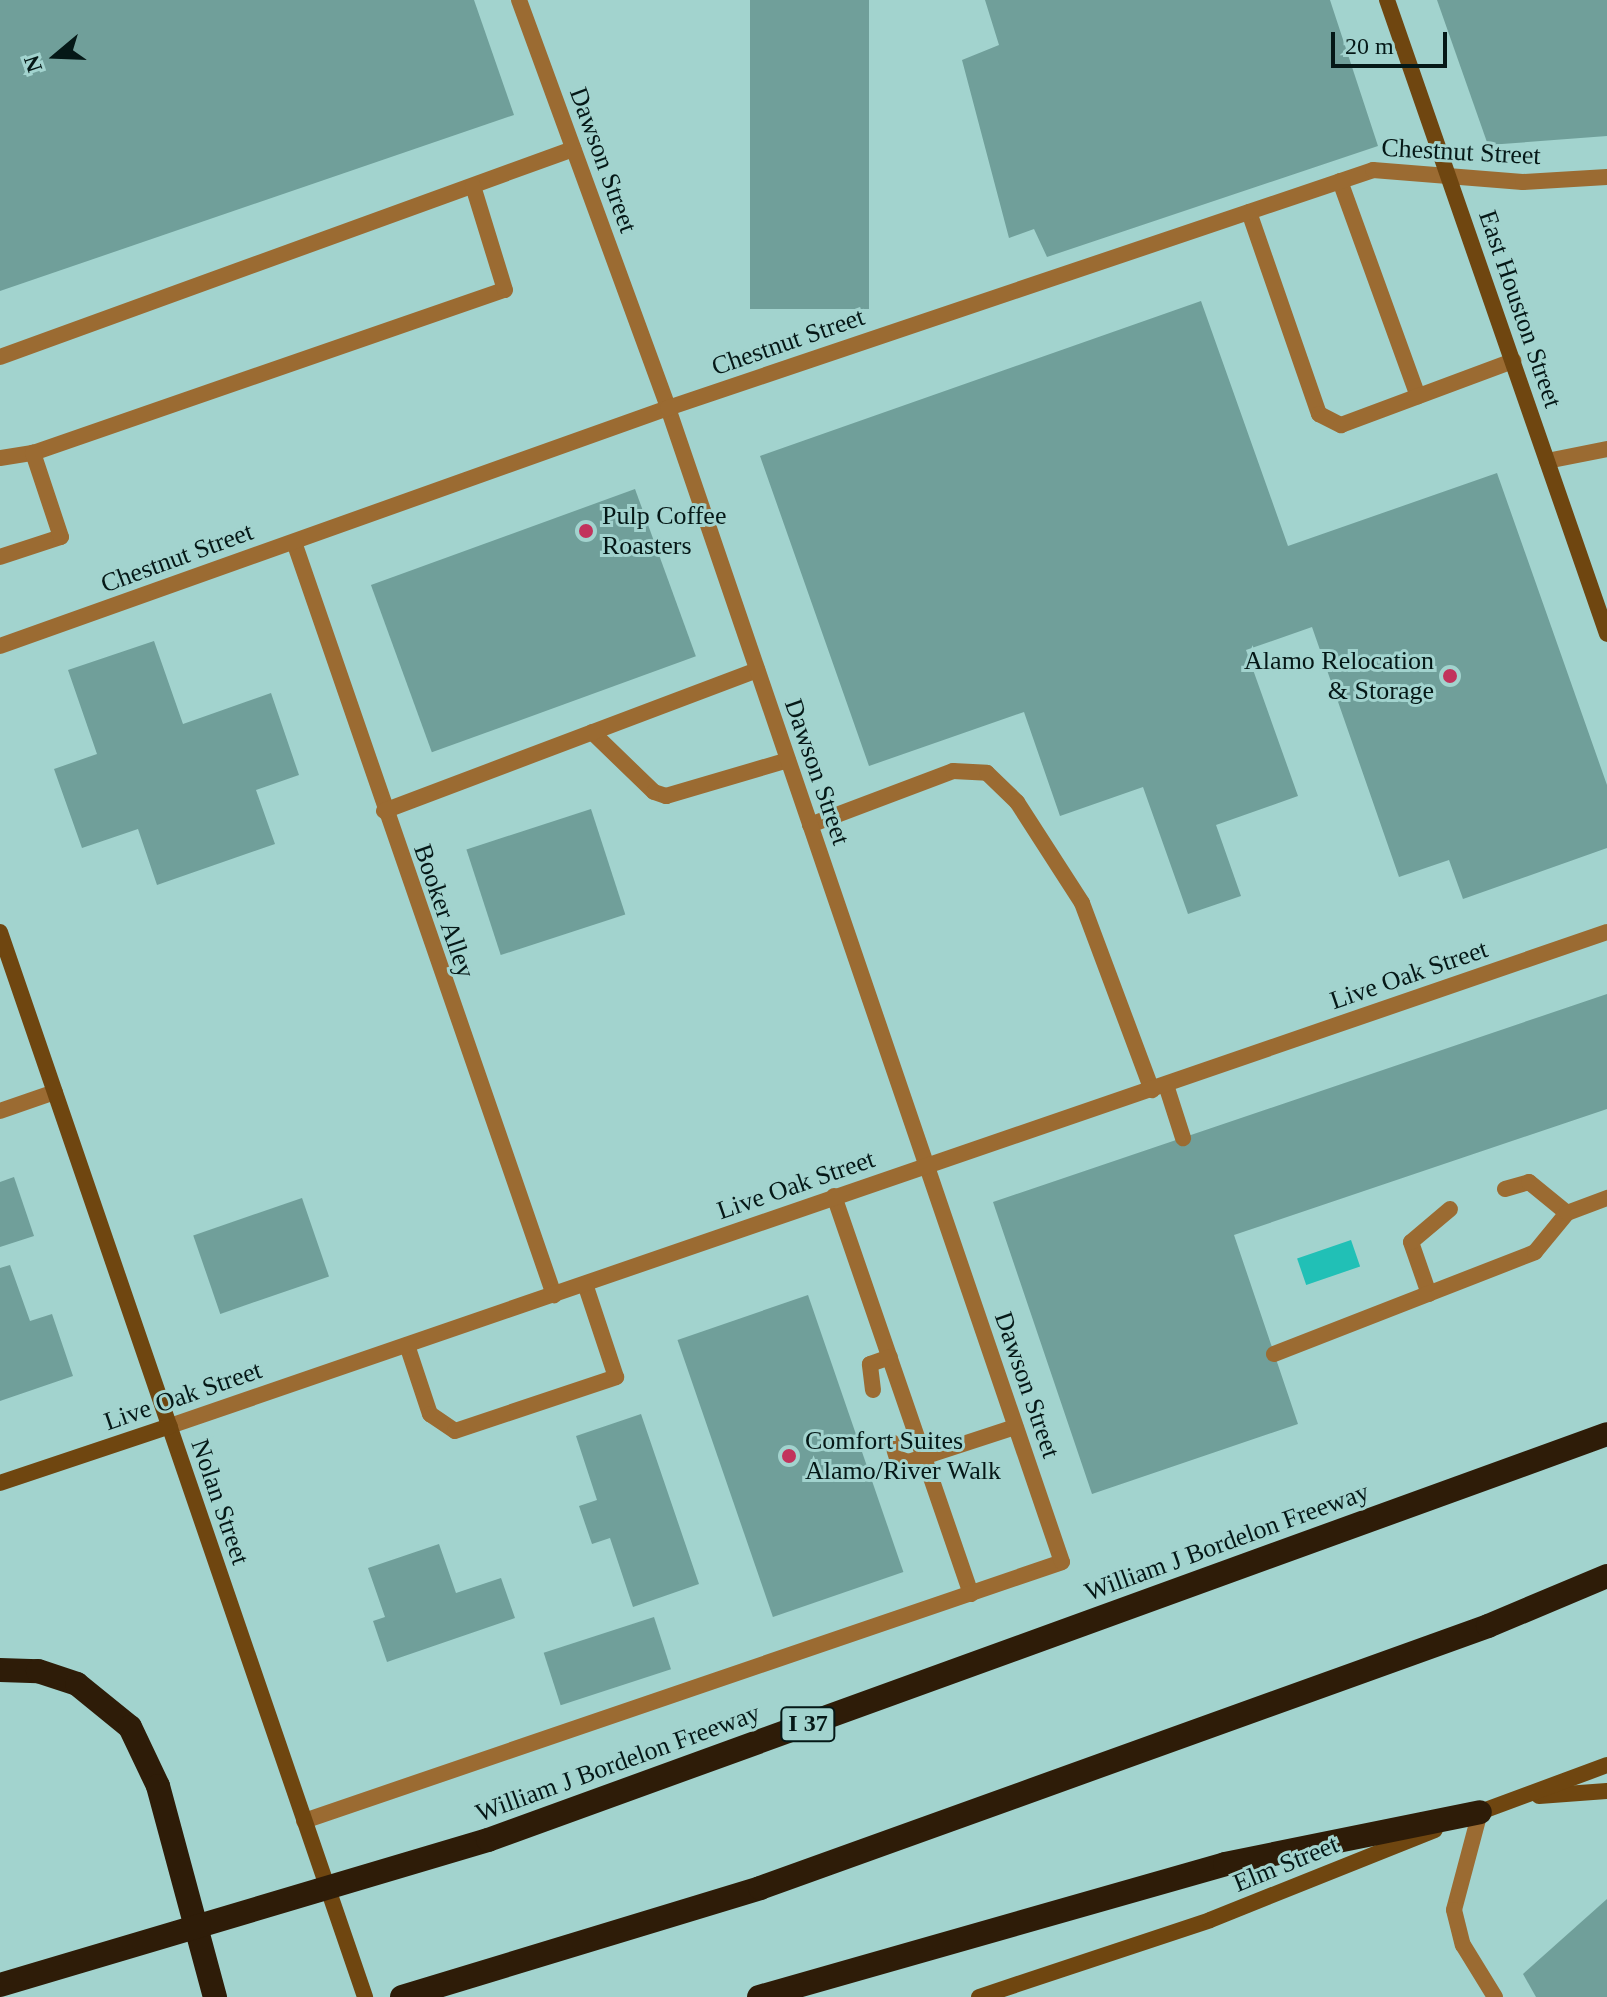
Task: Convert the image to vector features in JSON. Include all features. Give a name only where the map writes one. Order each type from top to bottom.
[{"type":"highway","name":"William J Bordelon Freeway","points":[[0,1985],[488,1840],[1607,1434]]},
{"type":"highway","points":[[402,1997],[760,1888],[1488,1626],[1607,1576]]},
{"type":"highway","points":[[0,1670],[38,1671],[77,1684],[130,1727],[158,1786],[215,1997]]},
{"type":"highway","points":[[759,1997],[1225,1864],[1480,1812]]},
{"type":"main road","name":"East Houston Street","points":[[1387,0],[1607,634]]},
{"type":"main road","name":"Nolan Street","points":[[0,932],[365,1997]]},
{"type":"main road","name":"Live Oak Street","points":[[0,1483],[170,1426]]},
{"type":"main road","name":"Elm Street","points":[[979,1997],[1210,1920],[1480,1812],[1607,1765]]},
{"type":"main road","points":[[1521,1797],[1607,1791]]},
{"type":"street","name":"Dawson Street","points":[[519,0],[668,408],[1062,1562],[971,1594]]},
{"type":"street","points":[[0,357],[573,149]]},
{"type":"street","name":"Chestnut Street","points":[[0,646],[668,408],[1373,170],[1523,182],[1607,177]]},
{"type":"street","points":[[1340,181],[1418,396]]},
{"type":"street","points":[[0,458],[33,453],[505,290],[473,186]]},
{"type":"street","points":[[1249,212],[1319,414],[1341,425],[1513,361]]},
{"type":"street","points":[[1547,461],[1607,449]]},
{"type":"street","points":[[0,557],[61,537],[33,453]]},
{"type":"street","name":"Booker Alley","points":[[294,542],[384,811],[554,1295]]},
{"type":"street","points":[[384,811],[757,670]]},
{"type":"street","points":[[592,732],[654,792],[666,796],[788,760]]},
{"type":"street","points":[[810,825],[953,771],[987,773],[1017,802],[1082,903],[1183,1138]]},
{"type":"street","name":"Live Oak Street","points":[[170,1426],[1607,932]]},
{"type":"street","points":[[0,1111],[55,1092]]},
{"type":"street","points":[[1505,1189],[1529,1182],[1567,1213]]},
{"type":"street","points":[[304,1821],[971,1594],[834,1196]]},
{"type":"street","points":[[1274,1354],[1535,1252],[1567,1213],[1607,1198]]},
{"type":"street","points":[[1429,1294],[1411,1242],[1450,1209]]},
{"type":"street","points":[[407,1345],[430,1414],[455,1431],[616,1377],[585,1284]]},
{"type":"street","points":[[873,1390],[870,1364],[890,1357]]},
{"type":"street","points":[[892,1442],[897,1458],[925,1456],[1015,1427]]},
{"type":"street","points":[[1480,1812],[1454,1910],[1463,1945],[1495,1997]]},
{"type":"water","points":[[1351,1240],[1360,1266],[1306,1285],[1297,1259]]},
{"type":"building","points":[[0,0],[474,0],[514,115],[0,291]]},
{"type":"building","points":[[750,0],[869,0],[869,309],[750,309]]},
{"type":"building","points":[[985,0],[1330,0],[1378,146],[1047,257],[1034,229],[1009,238],[962,60],[999,45]]},
{"type":"building","points":[[1437,0],[1607,0],[1607,136],[1488,145]]},
{"type":"building","points":[[1201,301],[1288,546],[1497,473],[1607,785],[1607,848],[1463,899],[1449,860],[1399,877],[1312,627],[1246,650],[1298,796],[1216,825],[1241,896],[1188,914],[1143,787],[1060,816],[1024,712],[869,766],[760,456]]},
{"type":"building","points":[[635,489],[696,656],[432,752],[371,585]]},
{"type":"building","points":[[154,641],[183,724],[271,693],[299,775],[256,790],[275,844],[157,885],[138,829],[82,848],[54,769],[97,754],[68,670]]},
{"type":"building","points":[[591,809],[625,915],[501,955],[466,849]]},
{"type":"building","points":[[1607,994],[1607,1109],[1234,1235],[1298,1424],[1092,1494],[993,1202]]},
{"type":"building","points":[[14,1177],[34,1236],[0,1247],[0,1182]]},
{"type":"building","points":[[302,1198],[329,1276],[220,1314],[193,1235]]},
{"type":"building","points":[[10,1265],[30,1321],[52,1314],[73,1376],[0,1401],[0,1268]]},
{"type":"building","name":"Comfort Suites Alamo/River Walk","points":[[808,1295],[903,1572],[773,1617],[678,1340]]},
{"type":"building","points":[[641,1414],[699,1584],[633,1607],[610,1538],[592,1544],[579,1506],[597,1500],[576,1436]]},
{"type":"building","points":[[439,1544],[456,1593],[501,1578],[515,1618],[387,1662],[373,1621],[385,1617],[368,1568]]},
{"type":"building","points":[[654,1617],[671,1669],[561,1705],[544,1653]]},
{"type":"building","points":[[1607,1899],[1607,1997],[1536,1997],[1523,1974]]},
{"type":"place","name":"Pulp Coffee Roasters","points":[[586,531]]},
{"type":"place","name":"Alamo Relocation & Storage","points":[[1450,676]]},
{"type":"place","name":"Comfort Suites Alamo/River Walk","points":[[789,1456]]}]
